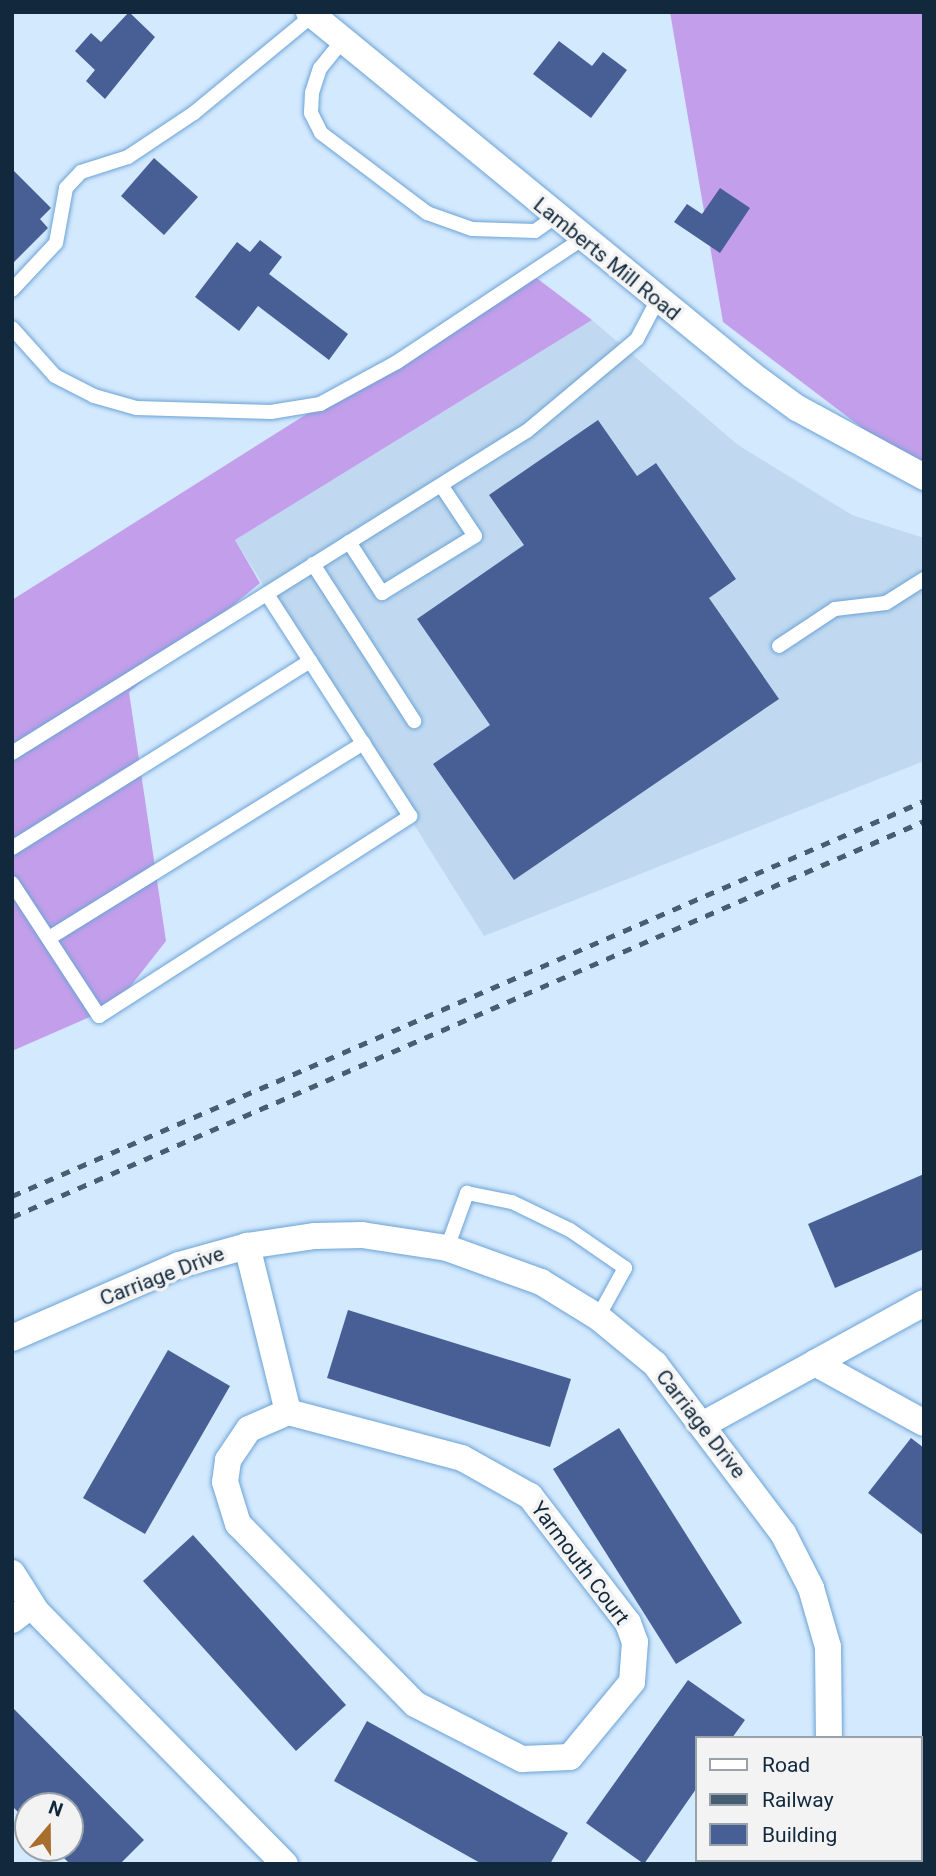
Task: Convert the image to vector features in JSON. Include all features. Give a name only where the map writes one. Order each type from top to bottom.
[{"type":"street","name":"Lamberts Mill Road","points":[[311,14],[657,301],[797,408],[924,477]]},
{"type":"street","name":"Carriage Drive","points":[[12,1338],[178,1265],[247,1246],[362,1235],[447,1248],[541,1282],[598,1317],[655,1364],[704,1424],[783,1533],[811,1588],[831,1678],[829,1736]]},
{"type":"street","points":[[247,1246],[288,1412]]},
{"type":"street","points":[[704,1424],[924,1303]]},
{"type":"street","points":[[815,1363],[924,1423]]},
{"type":"street","name":"Yarmouth Court","points":[[288,1412],[462,1458],[530,1496],[628,1623],[635,1642],[632,1682],[570,1757],[522,1759],[415,1704],[238,1524],[225,1482],[228,1460],[249,1429],[288,1412]]},
{"type":"street","points":[[12,1573],[22,1613],[285,1864]]},
{"type":"lane","points":[[12,290],[56,243],[66,188],[81,172],[128,157],[194,113],[311,14]]},
{"type":"lane","points":[[343,40],[320,68],[312,93],[311,113],[321,133],[426,213],[472,229],[536,231],[555,217]]},
{"type":"lane","points":[[12,328],[55,376],[94,396],[169,411],[284,410],[320,404],[355,388],[582,239]]},
{"type":"lane","points":[[12,753],[527,431],[637,339],[657,301]]},
{"type":"lane","points":[[349,542],[382,593],[475,536],[441,485]]},
{"type":"lane","points":[[313,565],[414,721]]},
{"type":"lane","points":[[779,646],[835,609],[886,603],[924,579]]},
{"type":"lane","points":[[12,883],[99,1016],[410,816],[267,594]]},
{"type":"lane","points":[[12,848],[310,661]]},
{"type":"lane","points":[[49,938],[363,743]]},
{"type":"lane","points":[[447,1248],[467,1193],[512,1202],[570,1230],[625,1268],[598,1317]]},
{"type":"shaded area","points":[[670,12],[924,12],[924,475],[723,322]]},
{"type":"shaded area","points":[[530,273],[592,320],[235,540],[260,583],[129,692],[166,941],[115,1006],[12,1051],[12,600]]},
{"type":"shaded area","points":[[592,320],[738,445],[852,515],[924,538],[924,761],[484,936],[235,540]]},
{"type":"building","points":[[129,12],[155,37],[105,99],[86,81],[95,70],[75,51],[91,33],[101,42]]},
{"type":"building","points":[[559,41],[592,66],[603,52],[627,70],[591,118],[533,74]]},
{"type":"building","points":[[154,158],[198,197],[164,235],[121,196]]},
{"type":"building","points":[[12,169],[51,208],[40,219],[48,228],[12,264]]},
{"type":"building","points":[[720,188],[750,208],[720,253],[674,222],[687,204],[702,214]]},
{"type":"building","points":[[260,240],[282,257],[269,274],[348,334],[329,360],[258,306],[239,331],[195,297],[237,242],[250,252]]},
{"type":"building","points":[[598,420],[637,476],[656,463],[736,579],[709,598],[779,699],[514,880],[433,764],[490,725],[417,619],[524,545],[489,495]]},
{"type":"building","points":[[924,1174],[924,1249],[835,1288],[808,1224]]},
{"type":"building","points":[[348,1310],[571,1379],[550,1447],[327,1378]]},
{"type":"building","points":[[168,1350],[230,1386],[145,1534],[83,1498]]},
{"type":"building","points":[[619,1428],[742,1623],[676,1664],[553,1469]]},
{"type":"building","points":[[911,1438],[924,1448],[924,1536],[868,1493]]},
{"type":"building","points":[[193,1535],[346,1705],[296,1751],[143,1581]]},
{"type":"building","points":[[688,1680],[745,1720],[733,1736],[694,1736],[694,1792],[644,1864],[586,1823]]},
{"type":"building","points":[[12,1707],[144,1840],[120,1864],[70,1864],[68,1862],[84,1862],[84,1792],[14,1792],[14,1808]]},
{"type":"building","points":[[367,1721],[568,1833],[550,1864],[482,1864],[334,1781]]},
{"type":"railway","points":[[12,1196],[924,801]]},
{"type":"railway","points":[[12,1217],[924,821]]}]
